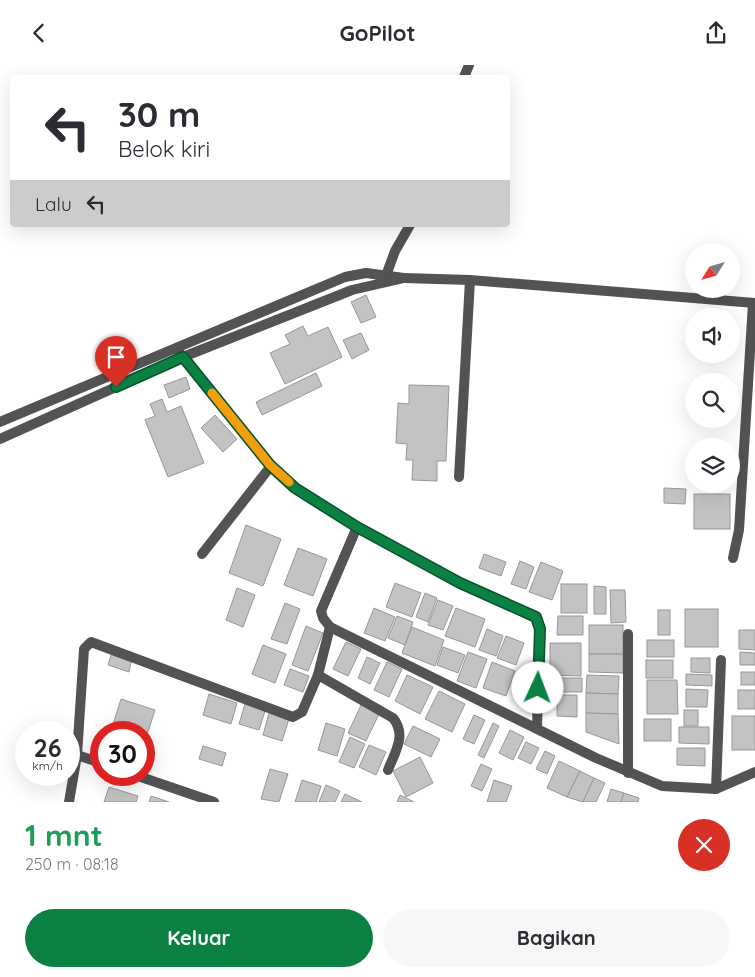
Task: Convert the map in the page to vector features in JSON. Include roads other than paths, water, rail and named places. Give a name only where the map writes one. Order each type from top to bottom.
[{"type":"street","points":[[0,439],[183,357],[385,278],[395,251],[409,227]]},
{"type":"street","points":[[0,422],[345,277],[366,273],[385,278],[470,280],[754,303],[739,530],[733,558]]},
{"type":"street","points":[[459,477],[470,280]]},
{"type":"street","points":[[176,349],[270,465],[295,488],[357,527],[460,583],[536,617],[540,629],[537,727]]},
{"type":"street","points":[[202,554],[270,465]]},
{"type":"street","points":[[357,527],[321,611],[323,618],[330,627],[628,773],[662,786],[716,789],[755,773]]},
{"type":"street","points":[[79,721],[84,649],[88,643],[95,642],[292,717],[302,712],[318,675],[330,627]]},
{"type":"street","points":[[628,634],[628,773]]},
{"type":"street","points":[[716,789],[721,660]]},
{"type":"street","points":[[318,675],[393,718],[399,725],[401,737],[388,770]]},
{"type":"street","points":[[155,782],[214,802]]},
{"type":"street","points":[[69,802],[71,786]]}]
